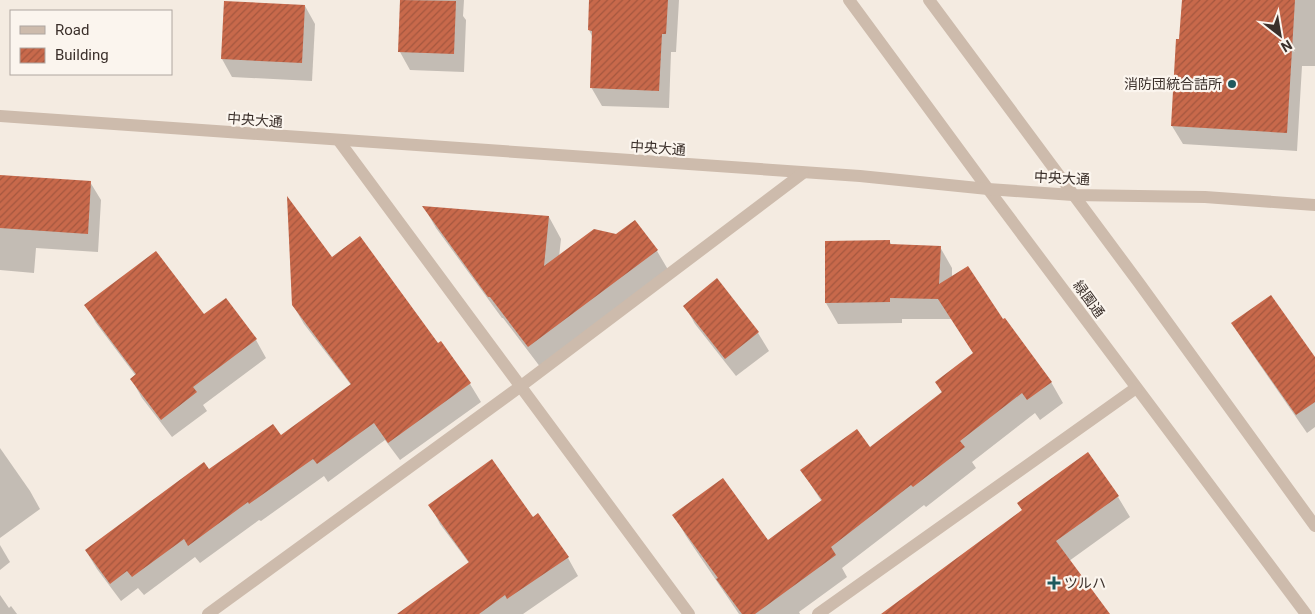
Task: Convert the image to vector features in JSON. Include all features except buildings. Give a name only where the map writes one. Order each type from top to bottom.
[{"type":"street","name":"緑園通","points":[[850,0],[988,189],[1306,614]]},
{"type":"street","points":[[930,0],[1315,526]]},
{"type":"street","name":"中央大通","points":[[0,116],[860,176],[988,189],[1074,195],[1205,197],[1315,205]]},
{"type":"street","points":[[339,141],[689,614]]},
{"type":"street","points":[[208,614],[521,386],[802,173]]},
{"type":"street","points":[[818,614],[1136,388]]},
{"type":"place","name":"消防団統合詰所","points":[[1232,84]]},
{"type":"place","name":"ツルハ","points":[[1054,583]]}]
